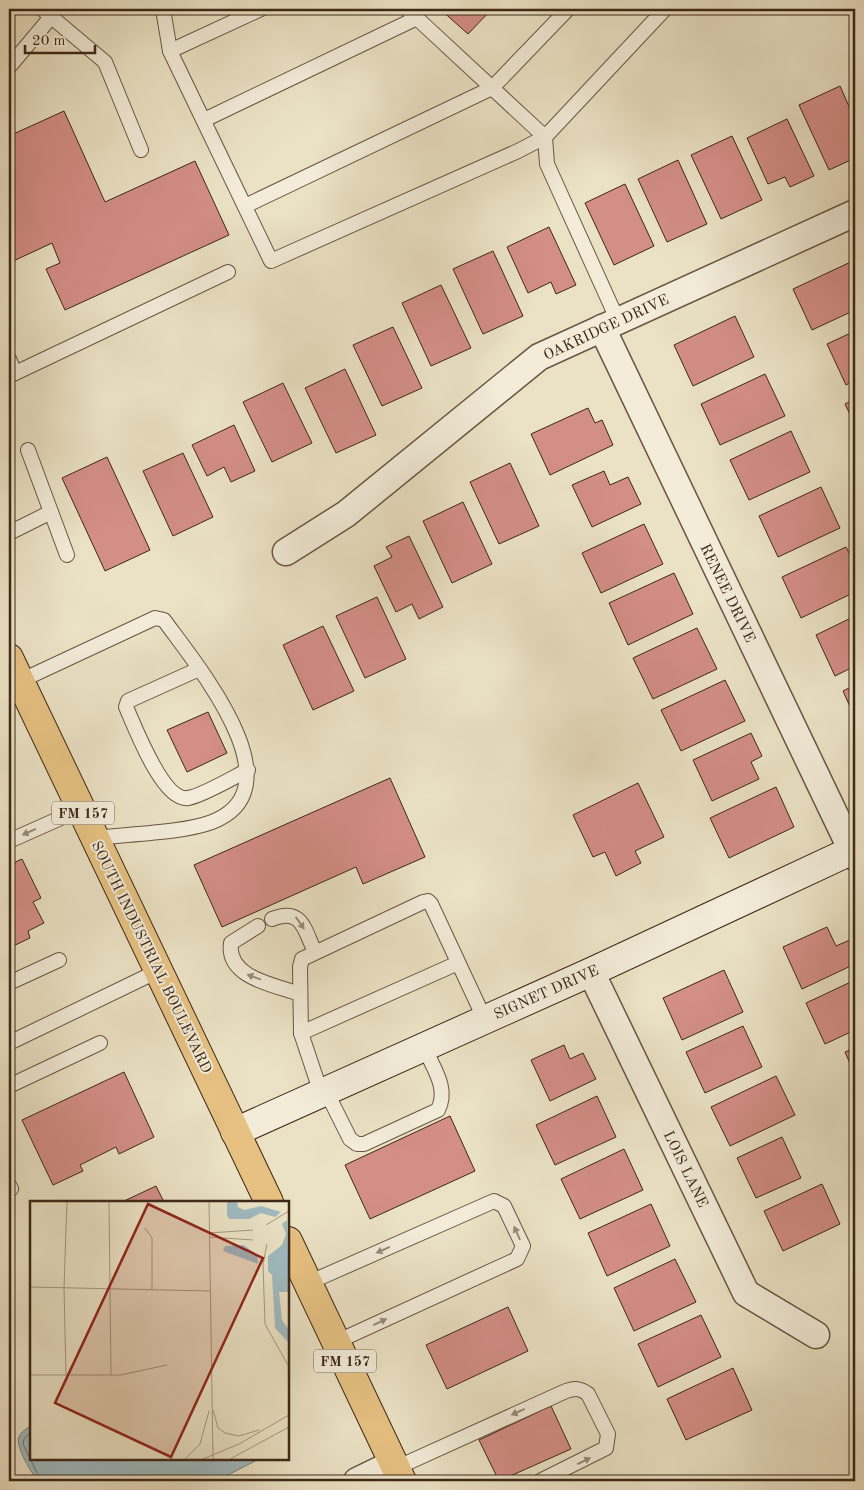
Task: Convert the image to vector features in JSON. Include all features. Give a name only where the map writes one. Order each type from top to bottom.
[{"type":"main road","name":"SOUTH INDUSTRIAL BOULEVARD","points":[[14,670],[269,1201]]},
{"type":"main road","name":"FM 157","points":[[289,1244],[397,1471]]},
{"type":"street","name":"OAKRIDGE DRIVE","points":[[286,552],[346,514],[539,357],[855,213]]},
{"type":"street","name":"RENEE DRIVE","points":[[610,325],[854,852]]},
{"type":"street","name":"SIGNET DRIVE","points":[[235,1132],[854,852]]},
{"type":"street","name":"LOIS LANE","points":[[591,972],[746,1293],[816,1335]]},
{"type":"street","points":[[358,1481],[397,1471]]},
{"type":"lane","points":[[163,9],[170,51],[271,261],[518,152],[545,137],[665,9]]},
{"type":"lane","points":[[170,51],[261,9]]},
{"type":"lane","points":[[245,206],[492,88],[568,9]]},
{"type":"lane","points":[[9,66],[46,13],[105,62],[141,150]]},
{"type":"lane","points":[[204,120],[412,13],[545,137],[547,164],[610,325]]},
{"type":"lane","points":[[9,359],[12,375],[228,272]]},
{"type":"lane","points":[[28,450],[67,554]]},
{"type":"lane","points":[[9,533],[51,512]]},
{"type":"lane","points":[[14,670],[155,618],[164,620],[221,700],[243,746],[248,770],[244,791],[234,808],[229,813],[211,822],[194,826],[95,838]]},
{"type":"lane","points":[[199,668],[128,701],[126,707],[163,784],[175,795],[189,798],[248,770]]},
{"type":"lane","points":[[9,841],[81,809]]},
{"type":"lane","points":[[424,1047],[444,1091],[443,1101],[438,1110],[364,1144],[357,1144],[350,1139],[324,1092],[301,1034],[300,994],[302,959],[428,901],[484,1020]]},
{"type":"lane","points":[[272,919],[290,914],[296,916],[301,922],[315,952]]},
{"type":"lane","points":[[258,926],[234,938],[231,943],[231,956],[236,966],[245,974],[300,994]]},
{"type":"lane","points":[[9,983],[59,960]]},
{"type":"lane","points":[[301,1034],[458,963]]},
{"type":"lane","points":[[9,1043],[158,970]]},
{"type":"lane","points":[[9,1086],[100,1043]]},
{"type":"lane","points":[[9,1185],[11,1189],[9,1190]]},
{"type":"lane","points":[[308,1283],[494,1201],[504,1206],[523,1246],[518,1259],[336,1342]]},
{"type":"lane","points":[[397,1471],[566,1391],[574,1388],[583,1390],[588,1394],[608,1434],[606,1448],[540,1481]]},
{"type":"water","points":[[30,1427],[30,1460],[257,1460],[216,1481],[39,1481],[32,1473],[19,1447],[19,1437]]},
{"type":"building","points":[[440,9],[492,9],[468,34]]},
{"type":"building","points":[[840,86],[855,120],[855,158],[829,170],[799,105]]},
{"type":"building","points":[[64,111],[105,202],[195,161],[229,235],[65,310],[46,269],[60,263],[52,243],[9,263],[9,136]]},
{"type":"building","points":[[787,119],[814,176],[790,187],[785,177],[768,184],[747,138]]},
{"type":"building","points":[[732,136],[762,200],[721,219],[691,155]]},
{"type":"building","points":[[678,160],[707,224],[667,242],[638,179]]},
{"type":"building","points":[[625,184],[654,246],[614,265],[585,203]]},
{"type":"building","points":[[549,227],[576,285],[556,294],[551,282],[528,293],[507,247]]},
{"type":"building","points":[[493,251],[523,316],[483,334],[453,269]]},
{"type":"building","points":[[855,260],[855,310],[812,330],[793,289]]},
{"type":"building","points":[[441,285],[471,348],[431,366],[402,303]]},
{"type":"building","points":[[735,316],[754,357],[693,386],[674,345]]},
{"type":"building","points":[[393,327],[422,388],[382,406],[353,345]]},
{"type":"building","points":[[855,331],[855,380],[846,385],[827,344]]},
{"type":"building","points":[[345,369],[376,435],[336,453],[305,388]]},
{"type":"building","points":[[765,374],[785,416],[720,445],[701,404]]},
{"type":"building","points":[[283,383],[312,443],[272,462],[243,402]]},
{"type":"building","points":[[855,399],[855,425],[845,404]]},
{"type":"building","points":[[588,408],[595,423],[602,420],[613,445],[550,475],[531,434]]},
{"type":"building","points":[[234,425],[255,471],[231,482],[224,467],[207,476],[192,445]]},
{"type":"building","points":[[791,431],[810,472],[749,500],[730,460]]},
{"type":"building","points":[[183,453],[213,517],[173,536],[143,471]]},
{"type":"building","points":[[107,457],[150,550],[105,571],[62,478]]},
{"type":"building","points":[[510,463],[539,526],[499,544],[470,482]]},
{"type":"building","points":[[604,471],[610,485],[628,477],[641,504],[592,527],[572,485]]},
{"type":"building","points":[[821,487],[840,528],[778,557],[759,516]]},
{"type":"building","points":[[463,502],[492,564],[452,583],[423,521]]},
{"type":"building","points":[[644,524],[663,564],[601,593],[582,553]]},
{"type":"building","points":[[409,536],[443,607],[419,619],[412,604],[396,612],[374,566],[392,557],[386,547]]},
{"type":"building","points":[[846,547],[855,565],[855,592],[801,618],[782,577]]},
{"type":"building","points":[[674,573],[693,614],[628,645],[609,603]]},
{"type":"building","points":[[377,597],[406,659],[365,678],[336,616]]},
{"type":"building","points":[[855,616],[855,666],[835,676],[816,635]]},
{"type":"building","points":[[323,626],[354,691],[313,710],[283,645]]},
{"type":"building","points":[[697,628],[717,669],[653,699],[633,658]]},
{"type":"building","points":[[725,680],[745,721],[681,751],[661,710]]},
{"type":"building","points":[[855,685],[855,718],[843,691]]},
{"type":"building","points":[[208,712],[227,753],[187,772],[167,730]]},
{"type":"building","points":[[751,733],[762,756],[751,762],[759,779],[712,801],[693,760]]},
{"type":"building","points":[[390,778],[425,857],[363,884],[356,867],[222,927],[194,865]]},
{"type":"building","points":[[638,783],[664,837],[635,851],[641,863],[616,876],[605,852],[593,857],[573,815]]},
{"type":"building","points":[[776,787],[794,827],[729,858],[710,818]]},
{"type":"building","points":[[22,859],[41,898],[33,902],[44,923],[28,931],[30,938],[9,948],[9,865]]},
{"type":"building","points":[[827,927],[836,946],[852,939],[855,946],[855,964],[802,989],[783,947]]},
{"type":"building","points":[[724,970],[743,1012],[682,1040],[663,998]]},
{"type":"building","points":[[855,980],[855,1030],[825,1044],[806,1003]]},
{"type":"building","points":[[743,1026],[762,1067],[705,1093],[686,1052]]},
{"type":"building","points":[[564,1045],[570,1059],[583,1053],[596,1079],[550,1101],[531,1060]]},
{"type":"building","points":[[855,1048],[855,1075],[845,1052]]},
{"type":"building","points":[[124,1072],[154,1137],[119,1154],[116,1147],[80,1165],[83,1171],[53,1185],[22,1120]]},
{"type":"building","points":[[776,1076],[795,1115],[730,1146],[711,1107]]},
{"type":"building","points":[[597,1096],[616,1137],[555,1165],[536,1125]]},
{"type":"building","points":[[450,1116],[475,1171],[370,1219],[345,1165]]},
{"type":"building","points":[[782,1137],[801,1178],[756,1198],[737,1158]]},
{"type":"building","points":[[624,1149],[643,1190],[580,1219],[561,1179]]},
{"type":"building","points":[[822,1184],[840,1224],[783,1251],[764,1211]]},
{"type":"building","points":[[156,1186],[164,1201],[124,1201]]},
{"type":"building","points":[[651,1204],[670,1246],[607,1276],[588,1233]]},
{"type":"building","points":[[675,1259],[696,1302],[634,1331],[614,1288]]},
{"type":"building","points":[[508,1307],[528,1351],[447,1389],[426,1345]]},
{"type":"building","points":[[701,1315],[721,1357],[658,1387],[638,1344]]},
{"type":"building","points":[[733,1368],[752,1410],[686,1440],[667,1399]]},
{"type":"building","points":[[551,1406],[571,1449],[499,1481],[479,1440]]}]
